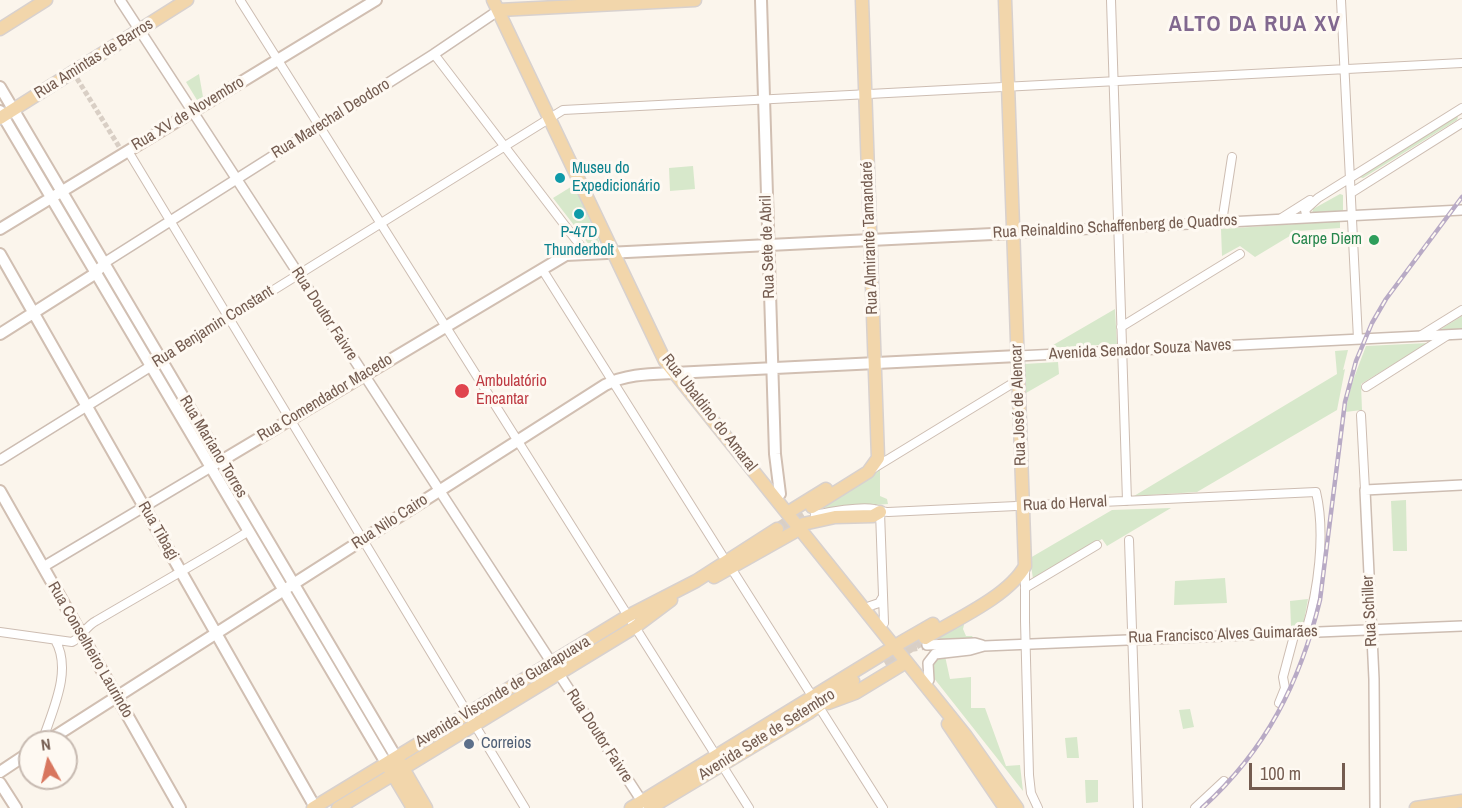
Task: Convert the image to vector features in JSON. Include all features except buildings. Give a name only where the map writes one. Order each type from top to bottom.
[{"type":"main road","points":[[0,29],[46,0]]},
{"type":"main road","name":"Rua Amintas de Barros","points":[[4,114],[187,0]]},
{"type":"main road","name":"Rua XV de Novembro","points":[[0,229],[376,0]]},
{"type":"main road","points":[[496,5],[695,0]]},
{"type":"main road","name":"Rua Sete de Abril","points":[[761,0],[775,454],[780,494]]},
{"type":"main road","name":"Rua Almirante Tamandaré","points":[[862,0],[874,363],[881,456]]},
{"type":"main road","name":"Rua José de Alencar","points":[[1005,0],[1023,506],[1023,571]]},
{"type":"main road","name":"Rua Ubaldino do Amaral","points":[[496,5],[665,361],[897,645],[979,740],[1002,779]]},
{"type":"main road","name":"Rua Mariano Torres","points":[[0,87],[4,114],[26,154],[104,263],[221,460],[289,586],[323,656],[391,760]]},
{"type":"main road","name":"Rua Mariano Torres","points":[[4,114],[30,138],[96,273],[188,429],[249,531],[324,635],[398,772],[426,808]]},
{"type":"main road","points":[[26,154],[30,138]]},
{"type":"main road","name":"Rua Reinaldino Schaffenberg de Quadros","points":[[614,253],[1013,232]]},
{"type":"main road","name":"Rua Comendador Macedo","points":[[221,460],[566,255],[614,253]]},
{"type":"main road","name":"Rua Tibagi","points":[[0,254],[314,808]]},
{"type":"main road","name":"Rua Marechal Deodoro","points":[[0,334],[96,273],[104,263]]},
{"type":"main road","points":[[111,297],[138,320]]},
{"type":"main road","name":"Avenida Senador Souza Naves","points":[[674,373],[1018,356]]},
{"type":"main road","name":"Rua Nilo Cairo","points":[[63,730],[613,381],[629,376],[674,373]]},
{"type":"main road","points":[[185,400],[188,429]]},
{"type":"main road","points":[[766,486],[775,454]]},
{"type":"main road","points":[[814,511],[868,472],[881,456]]},
{"type":"main road","points":[[880,512],[873,516],[835,517],[801,526],[712,578],[696,581],[697,572],[702,567],[776,520],[787,509],[881,456]]},
{"type":"main road","name":"Rua Conselheiro Laurindo","points":[[0,491],[180,808]]},
{"type":"main road","name":"Rua Ubaldino do Amaral","points":[[780,494],[787,509]]},
{"type":"main road","name":"Rua Ubaldino do Amaral","points":[[801,526],[884,623],[906,662],[1002,779]]},
{"type":"main road","name":"Avenida Visconde de Guarapuava","points":[[339,808],[635,627],[696,581],[777,529]]},
{"type":"main road","points":[[926,641],[1002,592],[1023,571]]},
{"type":"main road","points":[[816,702],[838,680],[1023,571]]},
{"type":"main road","name":"Avenida Visconde de Guarapuava","points":[[314,808],[628,616],[696,581]]},
{"type":"main road","points":[[323,656],[324,635]]},
{"type":"main road","name":"Avenida Sete de Setembro","points":[[642,806],[884,662]]},
{"type":"main road","points":[[816,702],[855,693],[906,662]]},
{"type":"main road","points":[[503,708],[516,684]]},
{"type":"main road","points":[[933,697],[946,721],[1005,808]]},
{"type":"main road","points":[[429,737],[454,738]]},
{"type":"main road","points":[[0,772],[18,760]]},
{"type":"main road","name":"Rua Mariano Torres","points":[[398,772],[413,808]]},
{"type":"main road","points":[[1002,779],[1017,808]]},
{"type":"main road","points":[[1002,779],[1026,808]]},
{"type":"main road","points":[[0,783],[16,808]]},
{"type":"main road","points":[[339,808],[348,786]]},
{"type":"main road","points":[[1416,808],[1462,801]]},
{"type":"street","name":"Rua Doutor Faivre","points":[[120,0],[559,674],[642,806]]},
{"type":"street","points":[[240,0],[749,808]]},
{"type":"street","points":[[1111,0],[1127,501]]},
{"type":"street","points":[[1341,0],[1358,339]]},
{"type":"street","name":"Rua Marechal Deodoro","points":[[104,263],[434,54],[496,5]]},
{"type":"street","points":[[434,54],[586,254]]},
{"type":"street","name":"Rua Benjamin Constant","points":[[0,460],[549,117],[570,109],[1462,63]]},
{"type":"street","points":[[1279,219],[1462,108]]},
{"type":"street","points":[[1351,193],[1462,123]]},
{"type":"street","points":[[128,151],[525,808]]},
{"type":"street","points":[[1222,222],[1232,157]]},
{"type":"street","points":[[1307,218],[1305,210],[1317,198]]},
{"type":"street","name":"Rua Reinaldino Schaffenberg de Quadros","points":[[1013,232],[1462,210]]},
{"type":"street","points":[[1121,327],[1240,254]]},
{"type":"street","points":[[542,269],[722,555]]},
{"type":"street","points":[[1420,336],[1462,310]]},
{"type":"street","name":"Avenida Senador Souza Naves","points":[[1018,356],[1462,334]]},
{"type":"street","points":[[1366,387],[1448,335]]},
{"type":"street","points":[[881,456],[1018,380]]},
{"type":"street","name":"Rua Schiller","points":[[1361,415],[1371,628],[1375,808]]},
{"type":"street","name":"Rua Comendador Macedo","points":[[43,567],[221,460]]},
{"type":"street","points":[[1365,490],[1462,485]]},
{"type":"street","name":"Rua do Herval","points":[[814,511],[873,509],[880,512],[1316,492],[1320,555],[1316,589],[1306,631]]},
{"type":"street","points":[[880,512],[884,623]]},
{"type":"street","points":[[0,632],[72,642],[89,625],[249,531]]},
{"type":"street","points":[[1128,540],[1138,808]]},
{"type":"street","points":[[1025,588],[1097,545]]},
{"type":"street","points":[[731,568],[883,808]]},
{"type":"street","name":"Rua José de Alencar","points":[[1023,571],[1031,794],[1038,808]]},
{"type":"street","points":[[870,606],[876,605],[882,598]]},
{"type":"street","name":"Rua Francisco Alves Guimarães","points":[[929,680],[928,663],[936,654],[984,646],[1012,645],[1025,640],[1462,626]]},
{"type":"street","points":[[1279,703],[1285,688],[1283,677],[1295,632]]},
{"type":"street","points":[[47,730],[61,676],[62,656],[55,640]]},
{"type":"street","name":"Rua Francisco Alves Guimarães","points":[[926,641],[975,643],[984,646]]},
{"type":"street","points":[[1195,808],[1224,781]]},
{"type":"green space","points":[[199,74],[203,97],[197,100],[186,82]]},
{"type":"green space","points":[[1457,115],[1457,120],[1363,178],[1358,177]]},
{"type":"green space","points":[[693,166],[695,189],[670,191],[669,168]]},
{"type":"green space","points":[[574,185],[599,241],[597,248],[590,246],[553,198]]},
{"type":"green space","points":[[1340,194],[1343,195],[1343,212],[1312,215],[1313,209]]},
{"type":"green space","points":[[1340,221],[1340,228],[1298,231],[1255,257],[1240,246],[1222,256],[1221,229]]},
{"type":"green space","points":[[1115,309],[1117,344],[1048,348]]},
{"type":"green space","points":[[1462,316],[1462,330],[1436,332]]},
{"type":"green space","points":[[1428,343],[1361,384],[1362,410],[1345,412],[1352,383],[1366,346]]},
{"type":"green space","points":[[1348,350],[1337,410],[1197,492],[1134,496],[1337,374],[1335,351]]},
{"type":"green space","points":[[1058,362],[1059,374],[1026,393],[1024,364]]},
{"type":"green space","points":[[880,468],[880,496],[887,499],[888,504],[813,510]]},
{"type":"green space","points":[[223,469],[287,574],[279,579],[216,472]]},
{"type":"green space","points":[[1406,500],[1407,551],[1393,551],[1391,501]]},
{"type":"green space","points":[[1171,508],[1107,546],[1102,539],[1033,579],[1030,558],[1112,510]]},
{"type":"green space","points":[[1225,578],[1227,603],[1174,605],[1175,581]]},
{"type":"green space","points":[[1308,599],[1303,626],[1291,626],[1290,601]]},
{"type":"green space","points":[[963,622],[966,636],[972,636],[974,639],[936,640]]},
{"type":"green space","points":[[945,656],[950,679],[971,677],[971,708],[985,708],[1006,766],[1020,765],[1023,791],[933,677],[931,664],[934,659]]},
{"type":"green space","points":[[1190,709],[1194,727],[1183,729],[1179,710]]},
{"type":"green space","points":[[1077,737],[1079,758],[1067,758],[1065,738]]},
{"type":"green space","points":[[1085,780],[1098,780],[1098,802],[1086,803]]},
{"type":"tunnel","points":[[73,72],[123,153]]},
{"type":"tunnel","points":[[777,529],[812,507]]},
{"type":"tunnel","points":[[884,662],[925,638]]},
{"type":"tunnel","points":[[908,648],[927,645]]},
{"type":"railway","points":[[1202,808],[1245,763],[1278,713],[1291,687],[1312,630],[1320,600],[1345,402],[1356,361],[1372,323],[1386,299],[1462,197]]},
{"type":"place","name":"Museu do Expedicionário","points":[[560,178]]},
{"type":"place","name":"P-47D Thunderbolt","points":[[579,214]]},
{"type":"place","name":"Carpe Diem","points":[[1374,240]]},
{"type":"place","name":"Ambulatório Encantar","points":[[462,391]]},
{"type":"place","name":"Correios","points":[[469,744]]},
{"type":"district","name":"ALTO DA RUA XV","points":[[1255,25]]}]
